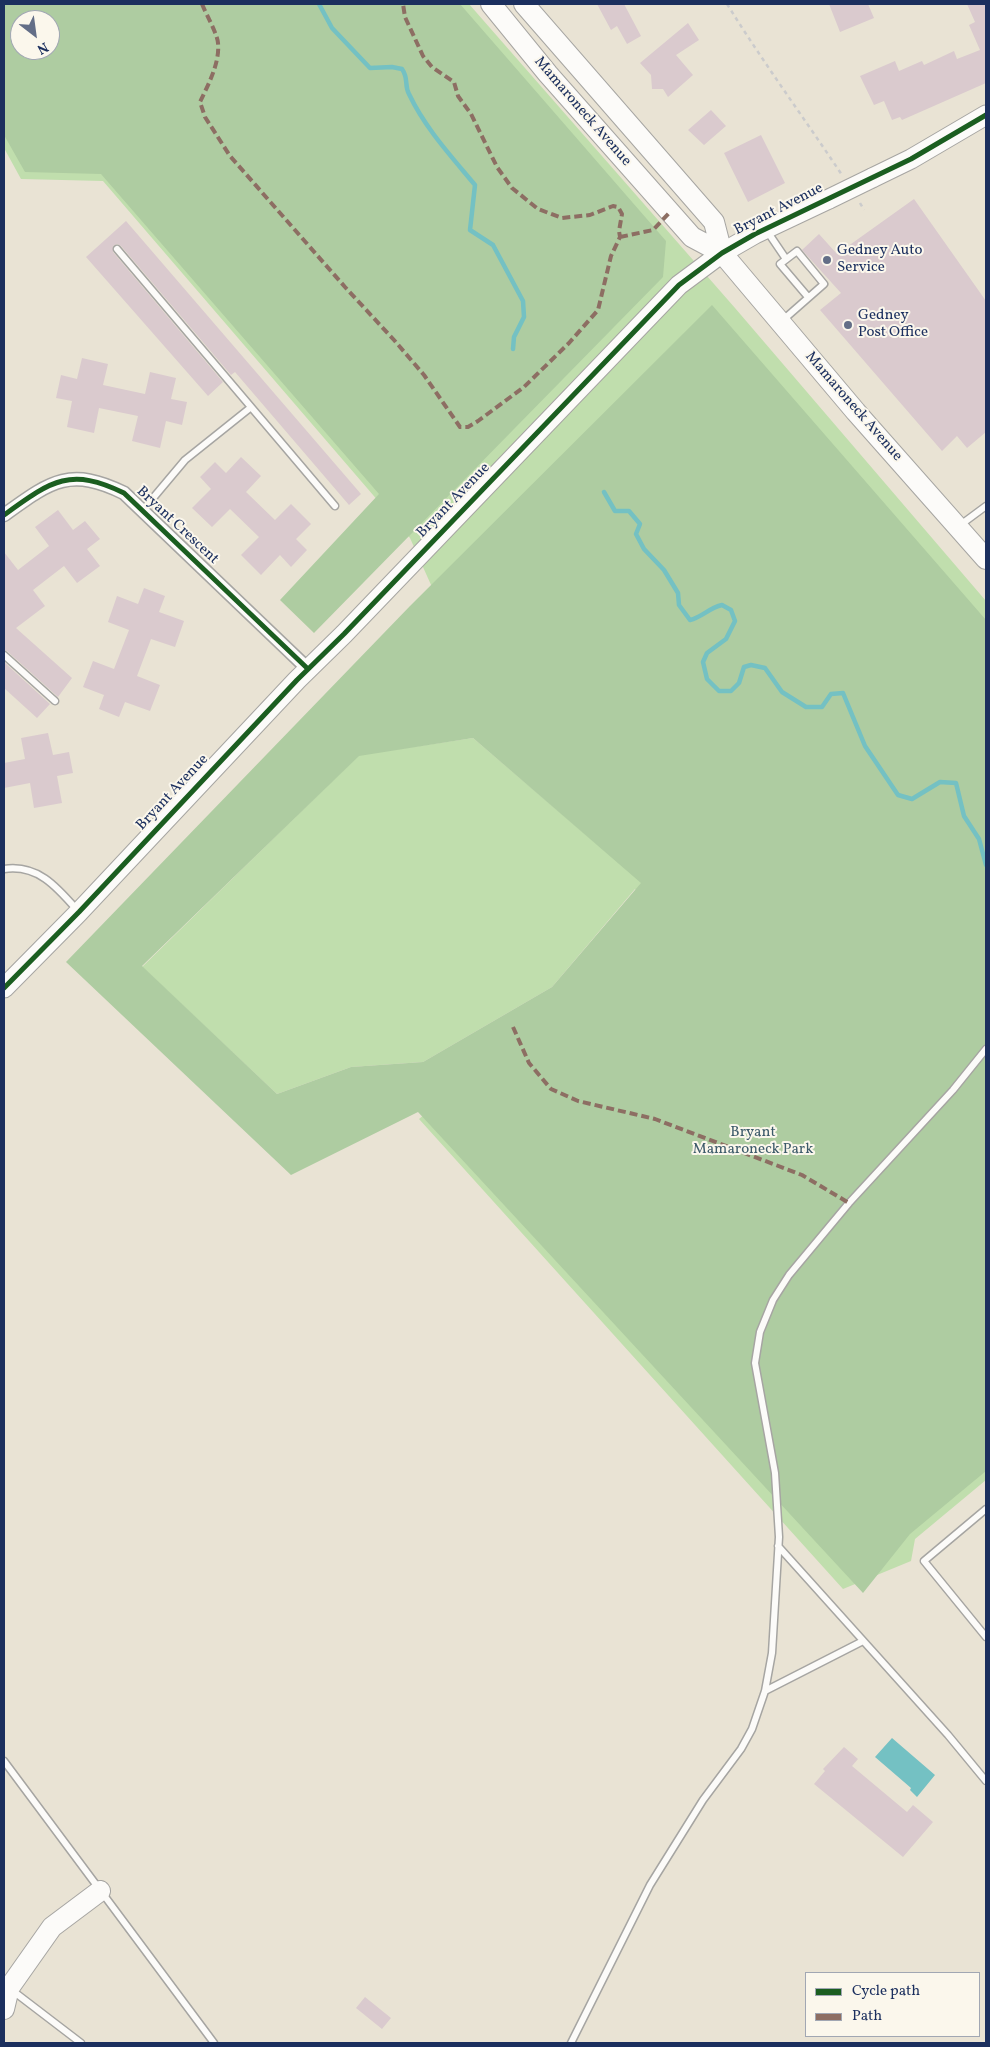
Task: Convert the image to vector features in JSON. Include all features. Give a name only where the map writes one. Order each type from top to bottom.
[{"type":"main road","name":"Mamaroneck Avenue","points":[[492,4],[548,74],[692,237],[722,253],[856,412],[986,559]]},
{"type":"main road","name":"Mamaroneck Avenue","points":[[524,4],[714,222],[722,253]]},
{"type":"main road","points":[[4,2009],[9,1988],[52,1927],[100,1891]]},
{"type":"street","name":"Bryant Avenue","points":[[4,988],[308,669],[679,285],[722,253],[766,229],[911,159],[986,115]]},
{"type":"street","name":"Bryant Crescent","points":[[4,515],[32,495],[55,483],[66,480],[83,479],[104,483],[124,493],[308,669]]},
{"type":"lane","points":[[766,229],[786,259]]},
{"type":"lane","points":[[117,249],[334,506]]},
{"type":"lane","points":[[780,322],[808,298],[824,284],[797,251],[780,264],[808,298]]},
{"type":"lane","points":[[143,510],[186,460],[250,408]]},
{"type":"lane","points":[[958,527],[986,506]]},
{"type":"lane","points":[[4,655],[55,701]]},
{"type":"lane","points":[[4,869],[28,869],[42,875],[58,889],[78,912]]},
{"type":"lane","points":[[573,2042],[650,1885],[703,1800],[741,1749],[752,1729],[765,1691],[772,1653],[778,1546],[775,1473],[755,1363],[760,1332],[773,1300],[789,1275],[849,1202],[954,1090],[986,1048]]},
{"type":"lane","points":[[986,1509],[924,1561],[986,1637]]},
{"type":"lane","points":[[778,1546],[948,1735],[986,1781]]},
{"type":"lane","points":[[765,1691],[863,1641]]},
{"type":"lane","points":[[4,1761],[214,2043]]},
{"type":"lane","points":[[9,1988],[82,2043]]},
{"type":"path","points":[[727,4],[747,36],[794,102],[842,177]]},
{"type":"path","points":[[859,202],[864,210]]},
{"type":"green space","name":"Bryant Mamaroneck Park","points":[[4,4],[469,4],[735,308],[986,601],[986,1480],[915,1539],[911,1561],[843,1589],[419,1119],[658,915],[635,889],[552,987],[423,1062],[351,1067],[277,1094],[142,967],[359,755],[473,738],[598,845],[492,721],[410,538],[103,181],[21,179],[4,148]]},
{"type":"green space","points":[[4,4],[460,4],[666,241],[663,277],[314,633],[280,600],[379,494],[101,174],[25,172],[4,135]]},
{"type":"green space","name":"Bryant Mamaroneck Park","points":[[712,305],[986,620],[986,1471],[910,1534],[863,1593],[418,1112],[291,1175],[66,962],[410,606]],"holes":[[[473,738],[641,883],[552,987],[423,1062],[351,1067],[277,1094],[142,966],[359,756]]]},
{"type":"water","points":[[892,1738],[935,1775],[917,1797],[910,1790],[911,1788],[875,1757]]},
{"type":"building","points":[[597,4],[624,4],[641,36],[627,44],[617,26],[611,30]]},
{"type":"building","points":[[829,4],[868,4],[874,18],[840,32]]},
{"type":"building","points":[[967,4],[986,4],[986,83],[902,120],[900,117],[892,120],[884,101],[874,105],[860,76],[895,61],[899,71],[922,61],[924,65],[954,51],[957,59],[980,50],[969,25],[975,22]]},
{"type":"building","points":[[688,23],[699,40],[676,55],[693,75],[668,97],[663,89],[652,89],[651,75],[640,63]]},
{"type":"building","points":[[711,110],[726,126],[704,145],[688,130]]},
{"type":"building","points":[[761,135],[785,183],[748,202],[724,153]]},
{"type":"building","points":[[914,199],[986,301],[986,432],[967,448],[957,436],[942,451],[820,310],[841,293],[802,250],[819,234],[837,254]]},
{"type":"building","points":[[126,221],[361,494],[349,505],[235,372],[231,375],[121,246],[117,244],[113,246],[113,252],[223,382],[208,396],[86,257]]},
{"type":"building","points":[[82,358],[108,364],[103,385],[145,394],[150,372],[176,378],[171,399],[187,402],[182,425],[166,421],[160,448],[132,441],[138,416],[99,408],[94,433],[67,427],[72,401],[56,398],[61,375],[77,379]]},
{"type":"building","points":[[241,457],[261,476],[246,492],[275,520],[291,504],[311,524],[296,539],[307,550],[291,567],[280,555],[261,575],[241,555],[259,537],[230,509],[212,527],[192,508],[211,489],[200,477],[215,462],[226,473]]},
{"type":"building","points":[[58,510],[73,530],[85,521],[100,539],[87,549],[100,566],[77,583],[64,566],[33,590],[45,606],[16,628],[72,678],[58,697],[4,650],[4,552],[18,570],[49,546],[35,527]]},
{"type":"building","points":[[144,588],[165,596],[159,612],[184,621],[175,647],[151,639],[137,676],[160,685],[150,711],[125,702],[119,717],[99,709],[104,695],[83,687],[93,661],[114,669],[129,630],[108,622],[117,596],[138,604]]},
{"type":"building","points":[[4,662],[50,704],[37,718],[4,688]]},
{"type":"building","points":[[48,733],[53,755],[69,752],[73,773],[57,776],[62,803],[34,808],[30,783],[4,788],[4,763],[25,759],[21,738]]},
{"type":"building","points":[[844,1747],[858,1759],[852,1766],[907,1812],[913,1805],[933,1822],[903,1857],[814,1784],[825,1771],[823,1769]]},
{"type":"building","points":[[365,1997],[391,2018],[382,2029],[356,2008]]},
{"type":"waterway","points":[[319,4],[332,28],[370,68],[392,67],[402,69],[408,91],[415,106],[439,141],[475,185],[470,230],[493,245],[523,301],[524,317],[514,337],[513,349]]},
{"type":"waterway","points":[[604,492],[615,511],[629,511],[640,524],[636,534],[644,549],[664,570],[678,593],[679,605],[690,620],[722,605],[731,610],[735,621],[726,639],[707,653],[703,662],[707,679],[719,691],[731,691],[739,683],[744,667],[751,665],[765,668],[782,692],[806,707],[822,707],[831,694],[843,693],[865,746],[898,795],[912,799],[940,782],[956,783],[964,816],[979,839],[986,865]]},
{"type":"marked path","points":[[202,4],[214,29],[218,43],[215,66],[200,102],[205,117],[230,156],[424,375],[460,427],[468,427],[524,387],[569,343],[598,310],[611,256],[620,237],[619,231],[622,214],[618,207],[613,206],[590,215],[562,218],[538,209],[512,188],[497,167],[471,114],[458,96],[454,82],[432,67],[423,56],[405,17],[403,4]]},
{"type":"marked path","points":[[620,237],[653,230],[670,212]]},
{"type":"marked path","points":[[513,1027],[529,1063],[551,1089],[578,1101],[655,1119],[802,1175],[849,1203]]},
{"type":"cycle path","points":[[4,988],[79,912],[297,680],[344,634],[679,285],[722,253],[755,234],[911,159],[986,115]]},
{"type":"cycle path","points":[[4,515],[48,486],[74,479],[89,480],[124,493],[308,669]]},
{"type":"place","name":"Gedney Auto Service","points":[[827,260]]},
{"type":"place","name":"Gedney Post Office","points":[[848,325]]}]
